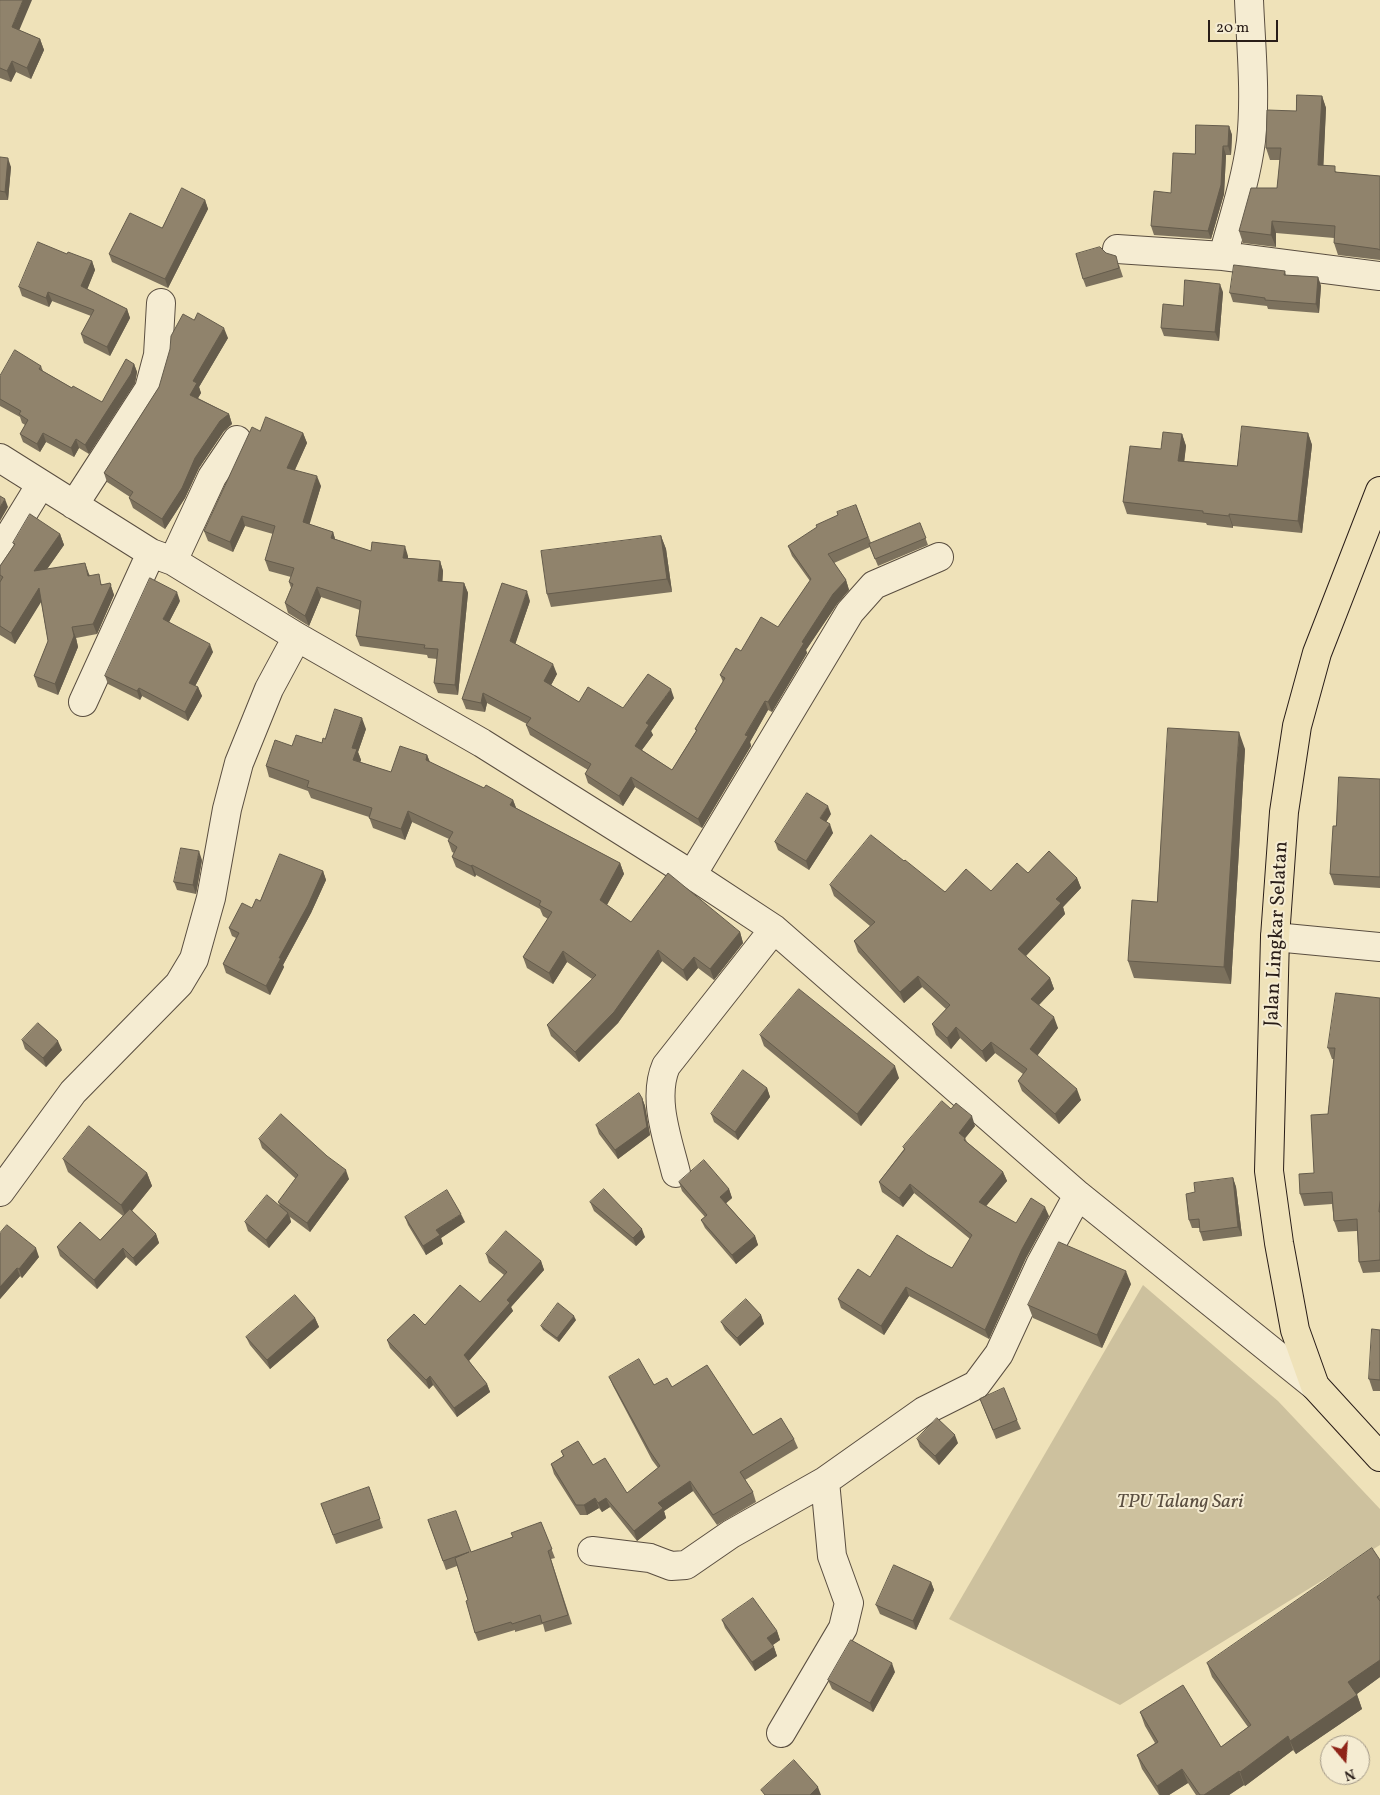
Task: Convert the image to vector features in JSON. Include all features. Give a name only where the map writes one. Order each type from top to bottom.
[{"type":"highway","name":"Jalan Lingkar Selatan","points":[[1315,1386],[1295,1330],[1279,1243],[1270,1171],[1275,938],[1284,812],[1297,726],[1317,653],[1372,533],[1380,491]]},
{"type":"highway","points":[[1315,1386],[1380,1457]]},
{"type":"street","points":[[1223,256],[1244,178],[1250,143],[1253,100],[1249,0]]},
{"type":"street","points":[[1117,249],[1223,256],[1380,276]]},
{"type":"street","points":[[74,505],[149,389],[158,355],[161,303]]},
{"type":"street","points":[[83,702],[162,557],[237,440]]},
{"type":"street","points":[[0,458],[74,505],[297,637],[482,743],[774,929],[1078,1195],[1315,1386]]},
{"type":"street","points":[[0,551],[41,484]]},
{"type":"street","points":[[692,875],[850,612],[874,585],[939,557]]},
{"type":"street","points":[[0,1192],[73,1092],[180,984],[194,959],[211,898],[227,809],[240,763],[269,689],[297,637]]},
{"type":"street","points":[[676,1173],[663,1118],[661,1078],[666,1066],[774,929]]},
{"type":"street","points":[[1275,938],[1380,947]]},
{"type":"street","points":[[592,1551],[650,1558],[671,1566],[686,1565],[730,1534],[825,1481],[924,1411],[976,1385],[999,1354],[1040,1265],[1078,1195]]},
{"type":"street","points":[[782,1733],[843,1628],[849,1602],[832,1556],[825,1481]]},
{"type":"green space","name":"TPU Talang Sari","points":[[1143,1285],[1278,1401],[1380,1509],[1380,1545],[1120,1705],[949,1619]]},
{"type":"building","points":[[0,0],[23,0],[12,27],[40,39],[27,68],[12,61],[7,71],[0,68]]},
{"type":"building","points":[[1297,95],[1322,96],[1318,165],[1335,166],[1335,172],[1380,176],[1380,250],[1334,243],[1335,226],[1272,221],[1271,235],[1239,231],[1251,188],[1277,188],[1281,148],[1266,148],[1267,110],[1296,111]]},
{"type":"building","points":[[1196,125],[1229,126],[1228,146],[1223,146],[1221,185],[1208,231],[1151,226],[1154,191],[1171,193],[1173,153],[1195,154]]},
{"type":"building","points":[[0,157],[8,158],[5,192],[0,191]]},
{"type":"building","points":[[182,188],[205,200],[165,279],[109,254],[130,213],[162,228]]},
{"type":"building","points":[[38,242],[67,254],[68,252],[92,261],[81,286],[127,309],[107,347],[81,334],[94,310],[48,292],[46,298],[19,287]]},
{"type":"building","points":[[1100,247],[1106,253],[1116,256],[1119,268],[1083,279],[1076,254]]},
{"type":"building","points":[[1234,265],[1285,271],[1284,275],[1318,277],[1316,304],[1265,300],[1265,298],[1230,293]]},
{"type":"building","points":[[1185,280],[1220,284],[1215,332],[1161,328],[1163,304],[1183,306]]},
{"type":"building","points":[[198,313],[224,328],[193,381],[197,383],[190,395],[229,414],[220,421],[195,458],[182,488],[162,519],[129,498],[133,492],[104,473],[159,387],[170,349],[171,336],[183,314],[194,320]]},
{"type":"building","points":[[15,350],[41,366],[39,369],[72,388],[73,386],[102,402],[126,359],[134,364],[131,374],[85,445],[76,439],[71,448],[43,433],[37,444],[20,434],[28,420],[19,414],[21,411],[0,399],[0,376]]},
{"type":"building","points":[[266,417],[303,433],[287,468],[317,476],[303,522],[333,532],[331,538],[371,551],[372,542],[405,546],[403,558],[440,561],[438,581],[464,583],[455,685],[434,683],[438,649],[424,648],[425,645],[356,636],[361,601],[317,587],[305,616],[285,603],[293,584],[289,582],[294,568],[265,560],[275,526],[242,516],[230,542],[204,531],[252,427],[260,431]]},
{"type":"building","points":[[1242,426],[1308,433],[1298,521],[1229,514],[1229,516],[1203,513],[1203,511],[1123,502],[1130,446],[1161,449],[1163,432],[1182,434],[1178,461],[1237,466]]},
{"type":"building","points":[[0,496],[5,499],[0,507]]},
{"type":"building","points":[[856,505],[868,537],[828,554],[846,580],[833,594],[802,642],[804,643],[768,702],[765,701],[745,735],[748,736],[698,819],[631,777],[619,796],[585,774],[591,764],[526,725],[531,718],[483,693],[481,703],[462,699],[502,583],[527,591],[510,641],[553,664],[544,681],[579,702],[588,687],[623,708],[648,674],[671,689],[646,723],[649,725],[635,746],[672,770],[697,730],[695,729],[725,678],[720,675],[736,648],[741,651],[761,617],[778,627],[811,579],[788,546],[817,527],[816,525],[838,515],[837,512]]},
{"type":"building","points":[[30,514],[60,534],[34,571],[85,563],[88,576],[99,574],[101,585],[110,583],[111,585],[93,624],[72,627],[74,636],[55,684],[34,676],[48,641],[39,588],[11,633],[0,626],[0,582],[3,577],[0,575],[0,566],[15,544],[13,543]]},
{"type":"building","points":[[920,523],[926,538],[875,559],[869,544]]},
{"type":"building","points":[[661,536],[667,579],[547,594],[541,551]]},
{"type":"building","points":[[150,578],[177,592],[163,619],[210,644],[189,683],[198,687],[185,712],[139,688],[137,691],[105,676]]},
{"type":"building","points":[[335,709],[362,718],[352,748],[357,749],[353,760],[391,772],[400,746],[427,755],[426,760],[484,788],[486,785],[513,800],[510,805],[620,863],[600,900],[631,922],[668,873],[740,932],[710,969],[694,957],[683,970],[658,950],[614,1012],[575,1052],[547,1025],[596,975],[563,951],[549,973],[523,957],[552,912],[539,905],[541,901],[472,865],[452,857],[457,847],[448,841],[453,832],[408,811],[401,829],[369,818],[372,808],[307,787],[309,781],[266,766],[275,740],[292,746],[296,735],[322,743]]},
{"type":"building","points":[[1168,728],[1239,732],[1224,967],[1128,961],[1132,900],[1157,902]]},
{"type":"building","points":[[1339,777],[1380,779],[1380,877],[1330,874],[1333,826],[1336,826]]},
{"type":"building","points":[[807,793],[828,806],[820,818],[830,824],[806,861],[775,842]]},
{"type":"building","points":[[871,835],[945,892],[966,869],[991,891],[1017,863],[1028,873],[1049,851],[1077,878],[1056,899],[1061,903],[1018,949],[1050,978],[1031,999],[1054,1017],[1030,1049],[1077,1089],[1055,1114],[1018,1081],[1027,1069],[991,1042],[982,1051],[956,1027],[947,1038],[932,1024],[950,1005],[918,976],[900,992],[854,941],[875,922],[830,885]]},
{"type":"building","points":[[181,848],[199,851],[193,885],[174,882]]},
{"type":"building","points":[[280,854],[323,871],[308,905],[266,986],[223,964],[239,933],[229,928],[242,903],[252,908],[256,899],[260,901]]},
{"type":"building","points":[[799,989],[895,1066],[857,1114],[760,1035]]},
{"type":"building","points":[[1336,993],[1380,998],[1380,1260],[1359,1262],[1357,1219],[1334,1221],[1332,1192],[1300,1194],[1299,1174],[1314,1173],[1311,1115],[1328,1114],[1335,1048],[1328,1048]]},
{"type":"building","points":[[38,1023],[58,1041],[43,1058],[22,1040]]},
{"type":"building","points":[[743,1070],[767,1088],[735,1132],[711,1114]]},
{"type":"building","points":[[639,1093],[642,1098],[647,1127],[615,1150],[596,1125]]},
{"type":"building","points":[[942,1101],[951,1109],[956,1103],[972,1116],[959,1133],[965,1138],[964,1140],[1003,1172],[979,1202],[1016,1223],[1031,1198],[1045,1207],[1022,1249],[985,1330],[906,1287],[881,1326],[838,1299],[858,1269],[870,1277],[897,1235],[952,1268],[972,1235],[910,1184],[899,1198],[879,1182],[905,1149],[903,1147]]},
{"type":"building","points":[[281,1114],[327,1156],[346,1170],[307,1223],[278,1202],[298,1175],[259,1139]]},
{"type":"building","points":[[89,1126],[147,1173],[121,1205],[63,1159]]},
{"type":"building","points":[[704,1160],[729,1189],[720,1197],[755,1236],[732,1255],[701,1220],[707,1215],[679,1182]]},
{"type":"building","points":[[1233,1178],[1238,1227],[1200,1232],[1199,1219],[1189,1220],[1186,1194],[1195,1192],[1194,1183]]},
{"type":"building","points":[[604,1189],[642,1229],[633,1238],[590,1202]]},
{"type":"building","points":[[447,1190],[461,1214],[436,1230],[440,1235],[423,1246],[405,1217]]},
{"type":"building","points":[[267,1195],[288,1213],[266,1240],[245,1222]]},
{"type":"building","points":[[130,1209],[156,1234],[133,1258],[123,1248],[94,1280],[57,1247],[80,1222],[100,1240]]},
{"type":"building","points":[[7,1225],[36,1248],[19,1269],[17,1268],[0,1287],[0,1233]]},
{"type":"building","points":[[506,1231],[541,1261],[507,1300],[510,1303],[464,1355],[487,1384],[454,1408],[430,1376],[426,1380],[387,1340],[414,1314],[425,1325],[460,1285],[480,1302],[507,1272],[486,1254]]},
{"type":"building","points":[[1059,1242],[1126,1271],[1097,1335],[1028,1305]]},
{"type":"building","points":[[295,1295],[315,1318],[267,1360],[246,1337]]},
{"type":"building","points":[[746,1299],[761,1315],[737,1338],[721,1322]]},
{"type":"building","points":[[558,1303],[574,1316],[557,1338],[541,1326]]},
{"type":"building","points":[[1372,1329],[1380,1330],[1380,1380],[1369,1379]]},
{"type":"building","points":[[639,1359],[654,1385],[667,1378],[672,1387],[707,1365],[753,1435],[781,1418],[794,1439],[740,1472],[753,1492],[713,1515],[690,1481],[658,1503],[663,1508],[634,1531],[606,1498],[598,1503],[595,1498],[584,1505],[576,1505],[551,1464],[564,1456],[561,1451],[578,1441],[593,1465],[605,1458],[627,1493],[660,1466],[649,1450],[609,1377]]},
{"type":"building","points":[[1004,1388],[1017,1420],[993,1430],[980,1399]]},
{"type":"building","points":[[937,1418],[955,1435],[935,1456],[917,1439]]},
{"type":"building","points":[[369,1487],[380,1519],[333,1535],[321,1504]]},
{"type":"building","points":[[456,1511],[471,1552],[513,1537],[511,1533],[541,1522],[552,1549],[548,1551],[568,1615],[542,1623],[540,1615],[475,1633],[466,1601],[468,1600],[455,1558],[469,1552],[443,1561],[428,1520]]},
{"type":"building","points":[[1372,1548],[1380,1560],[1380,1595],[1377,1597],[1380,1601],[1380,1660],[1348,1682],[1357,1695],[1290,1741],[1288,1736],[1240,1772],[1204,1795],[1200,1795],[1182,1769],[1157,1786],[1137,1755],[1158,1742],[1140,1712],[1183,1685],[1221,1747],[1251,1725],[1207,1663]]},
{"type":"building","points":[[894,1565],[931,1582],[913,1621],[876,1605]]},
{"type":"building","points":[[753,1598],[777,1631],[767,1638],[774,1647],[752,1662],[722,1620]]},
{"type":"building","points":[[851,1640],[892,1663],[870,1703],[828,1680]]},
{"type":"building","points":[[794,1760],[818,1787],[810,1795],[765,1795],[761,1790]]}]
